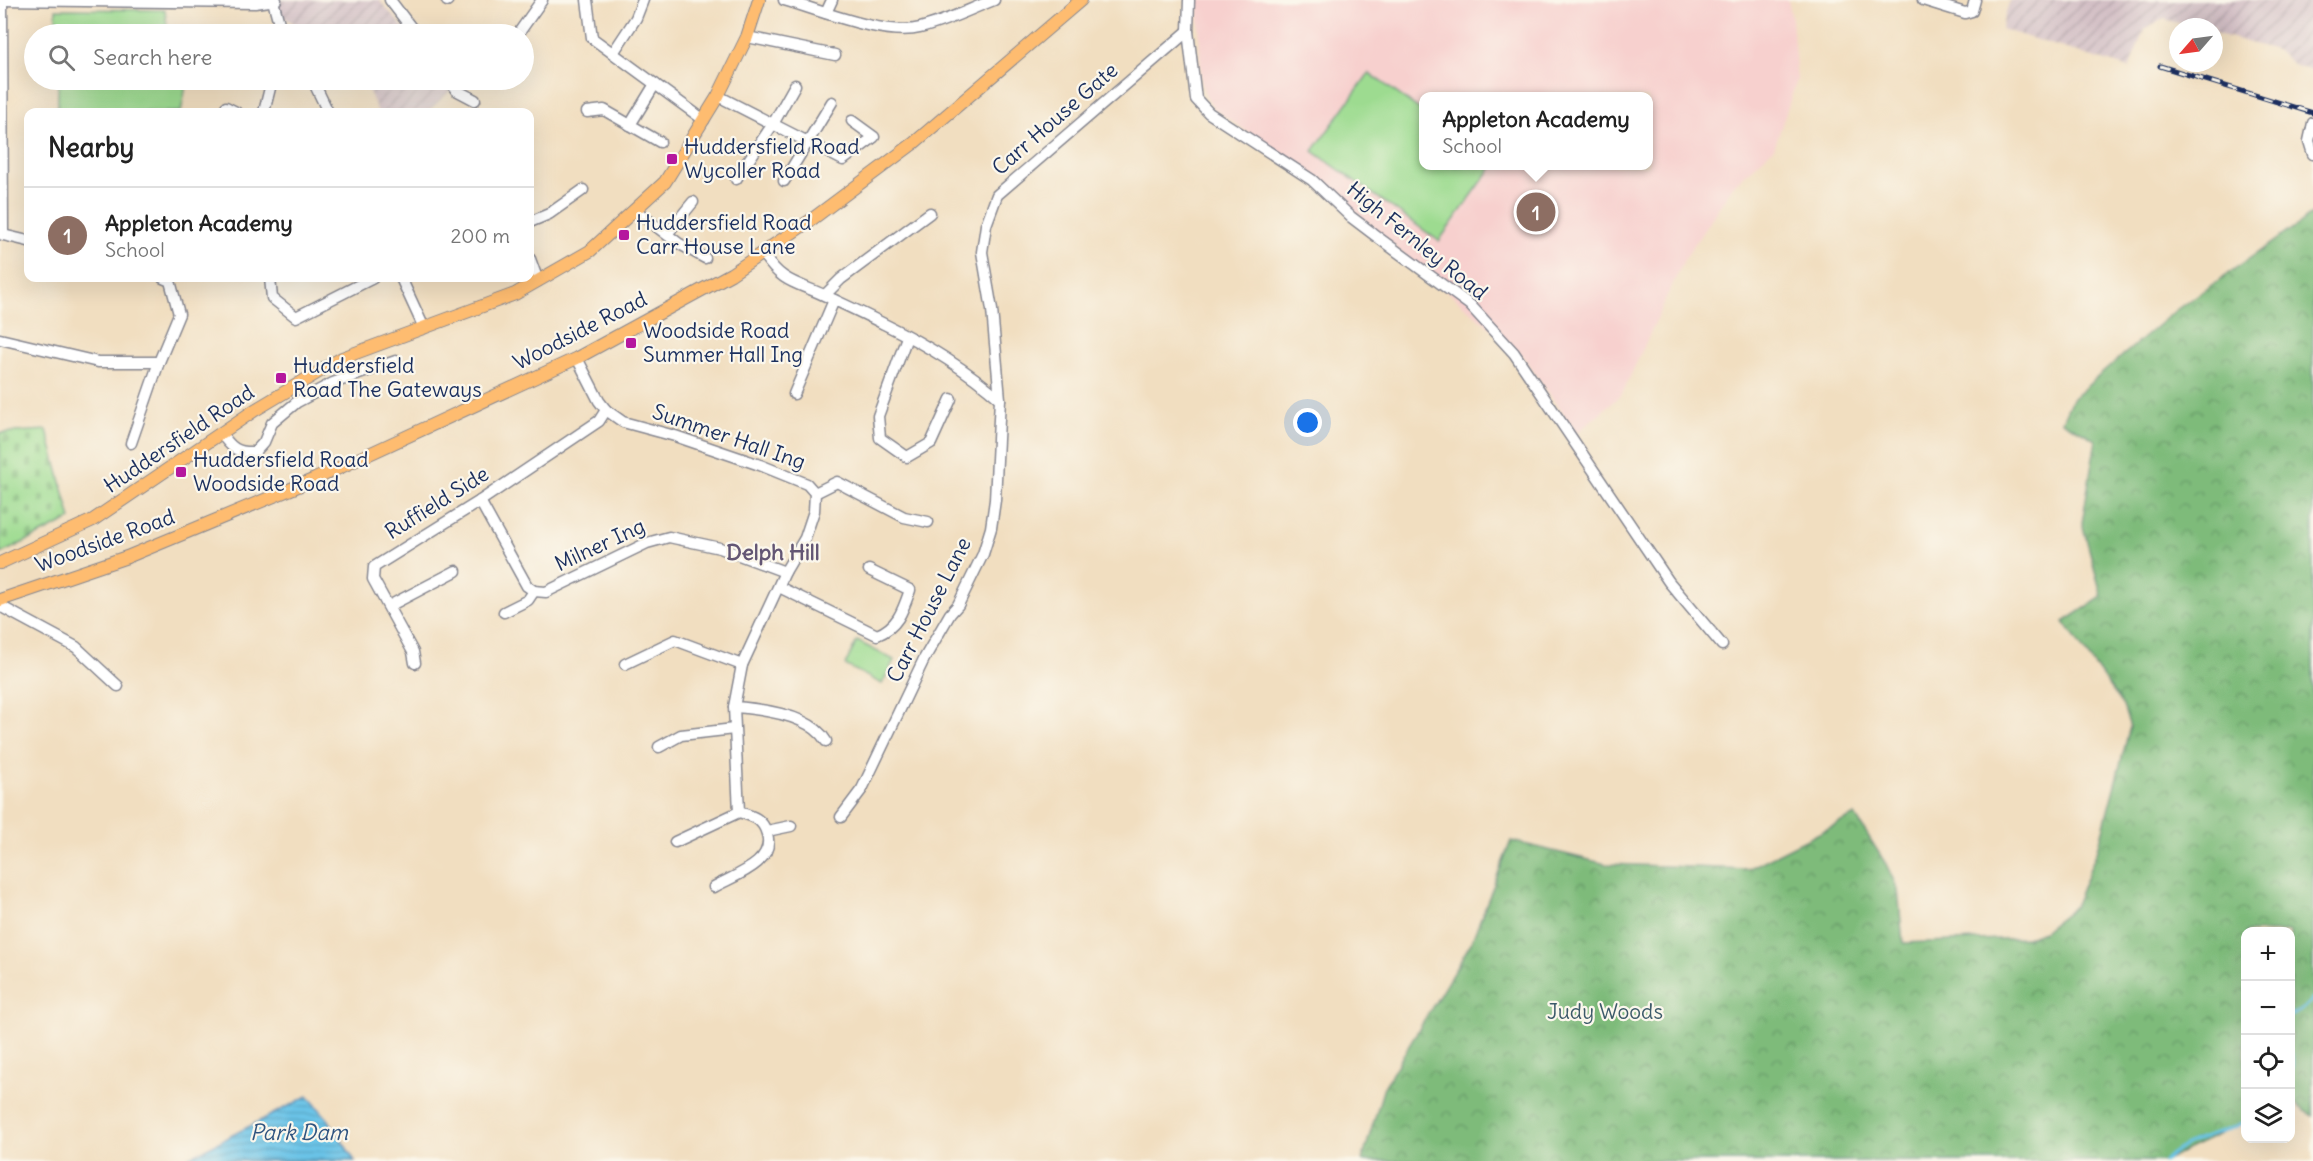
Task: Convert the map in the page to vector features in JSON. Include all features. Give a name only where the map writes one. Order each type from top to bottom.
[{"type":"main road","name":"Huddersfield Road","points":[[0,563],[93,520],[221,433],[342,358],[515,294],[590,251],[665,182],[718,96],[747,37],[759,0]]},
{"type":"main road","name":"Woodside Road","points":[[0,600],[127,557],[315,479],[577,358],[731,274],[763,254],[914,142],[1081,0]]},
{"type":"street","points":[[24,240],[2,234],[1,0],[255,3],[274,0],[280,24]]},
{"type":"street","points":[[390,0],[408,24]]},
{"type":"street","points":[[525,24],[542,0]]},
{"type":"street","points":[[586,0],[592,38],[704,120]]},
{"type":"street","points":[[613,53],[636,18],[643,0]]},
{"type":"street","points":[[784,0],[897,31],[919,28],[994,0]]},
{"type":"street","points":[[826,13],[832,0]]},
{"type":"street","name":"High Fernley Road","points":[[1189,0],[1188,31],[1196,99],[1209,113],[1312,180],[1351,217],[1470,305],[1514,353],[1669,582],[1722,645]]},
{"type":"street","points":[[1923,0],[1965,13],[1972,11],[1975,0]]},
{"type":"street","name":"Carr House Gate","points":[[1000,399],[992,310],[982,252],[986,225],[997,195],[1188,31]]},
{"type":"street","points":[[747,37],[835,55]]},
{"type":"street","points":[[630,125],[655,84]]},
{"type":"street","points":[[736,179],[773,124],[795,85]]},
{"type":"street","points":[[265,108],[270,90]]},
{"type":"street","points":[[317,90],[325,108]]},
{"type":"street","points":[[456,90],[475,100]]},
{"type":"street","points":[[718,96],[843,160],[874,137],[852,121]]},
{"type":"street","points":[[784,181],[832,102]]},
{"type":"street","points":[[587,112],[604,110],[660,142]]},
{"type":"street","points":[[2311,127],[2308,141],[2313,154]]},
{"type":"street","points":[[534,220],[549,214],[583,190]]},
{"type":"street","points":[[667,234],[693,202]]},
{"type":"street","points":[[635,210],[678,243],[705,258]]},
{"type":"street","points":[[794,394],[830,298],[841,279],[930,213]]},
{"type":"street","points":[[763,254],[774,271],[791,283],[830,298],[885,324],[975,377],[1000,399]]},
{"type":"street","points":[[534,270],[538,281]]},
{"type":"street","points":[[131,443],[159,362],[179,314],[170,282]]},
{"type":"street","points":[[271,282],[273,298],[296,317],[366,282]]},
{"type":"street","points":[[403,282],[424,328]]},
{"type":"street","points":[[907,337],[878,416],[880,438],[907,457],[932,442],[951,399]]},
{"type":"street","points":[[0,339],[98,362],[159,362]]},
{"type":"street","name":"Summer Hall Ing","points":[[577,358],[593,391],[606,410],[623,422],[675,436],[807,484],[815,493],[814,511],[805,538],[785,572],[742,665],[734,706],[739,812]]},
{"type":"street","points":[[221,433],[231,448],[241,453],[255,452],[264,442],[272,423],[297,402],[333,383],[396,361]]},
{"type":"street","name":"Carr House Lane","points":[[841,817],[862,789],[924,659],[950,614],[958,605],[983,554],[991,528],[995,500],[1000,399]]},
{"type":"street","name":"Ruffield Side","points":[[415,663],[413,652],[373,579],[374,567],[480,501],[599,420],[606,410]]},
{"type":"street","points":[[815,493],[837,482],[904,516],[928,522]]},
{"type":"street","name":"Milner Ing","points":[[480,501],[527,586],[534,591],[546,592],[647,543],[669,537],[720,548],[785,572]]},
{"type":"street","points":[[779,587],[877,635],[887,631],[901,616],[910,590],[869,570]]},
{"type":"street","points":[[388,606],[456,571]]},
{"type":"street","points":[[504,612],[528,600],[534,591]]},
{"type":"street","points":[[0,606],[76,647],[118,686]]},
{"type":"street","points":[[625,664],[675,640],[742,665]]},
{"type":"street","points":[[734,706],[777,713],[815,726],[826,741]]},
{"type":"street","points":[[659,747],[681,735],[734,729]]},
{"type":"street","points":[[675,842],[739,812],[756,817],[763,823],[767,831],[768,846],[765,855],[759,862],[714,887]]},
{"type":"street","points":[[767,831],[791,826]]},
{"type":"shaded area","points":[[270,0],[379,0],[400,24],[295,24],[276,13]]},
{"type":"shaded area","points":[[1198,0],[1788,0],[1792,19],[1797,80],[1774,148],[1733,186],[1684,260],[1622,394],[1577,433],[1521,354],[1382,236],[1334,191],[1214,109],[1205,95],[1201,80]]},
{"type":"shaded area","points":[[2010,0],[2313,0],[2313,70],[2296,66],[2276,50],[2223,35],[2223,18],[2169,18],[2169,20],[2164,19],[2145,28],[2129,68],[2001,29]]},
{"type":"shaded area","points":[[368,90],[451,90],[431,108],[376,108]]},
{"type":"green space","points":[[56,9],[165,10],[167,24],[57,24]]},
{"type":"green space","points":[[1369,73],[1419,109],[1419,170],[1490,170],[1439,241],[1313,151]]},
{"type":"green space","points":[[58,90],[185,90],[182,108],[58,108]]},
{"type":"green space","name":"Judy Woods","points":[[2313,214],[2313,1116],[2295,1104],[2295,927],[2241,927],[2241,1124],[2163,1161],[1362,1161],[1384,1087],[1471,943],[1511,841],[1606,864],[1748,869],[1855,815],[1886,864],[1898,890],[1903,943],[2026,938],[2044,931],[2074,907],[2098,849],[2130,727],[2123,706],[2064,622],[2102,597],[2082,523],[2096,440],[2062,421],[2072,399],[2176,310]]},
{"type":"green space","points":[[47,430],[71,519],[0,554],[0,433]]},
{"type":"green space","points":[[857,641],[894,660],[882,684],[845,665]]},
{"type":"water","name":"Park Dam","points":[[308,1096],[328,1119],[355,1161],[182,1161]]},
{"type":"waterway","points":[[2295,1014],[2313,999]]},
{"type":"waterway","points":[[2164,1161],[2189,1144],[2241,1123]]},
{"type":"railway","points":[[2160,66],[2313,113]]},
{"type":"place","name":"Huddersfield Road Wycoller Road","points":[[672,159]]},
{"type":"place","name":"Appleton Academy","points":[[1536,212]]},
{"type":"place","name":"Huddersfield Road Carr House Lane","points":[[624,235]]},
{"type":"place","name":"Woodside Road Summer Hall Ing","points":[[631,343]]},
{"type":"place","name":"Huddersfield Road The Gateways","points":[[281,378]]},
{"type":"place","name":"Huddersfield Road Woodside Road","points":[[181,472]]},
{"type":"district","name":"Delph Hill","points":[[773,552]]}]
